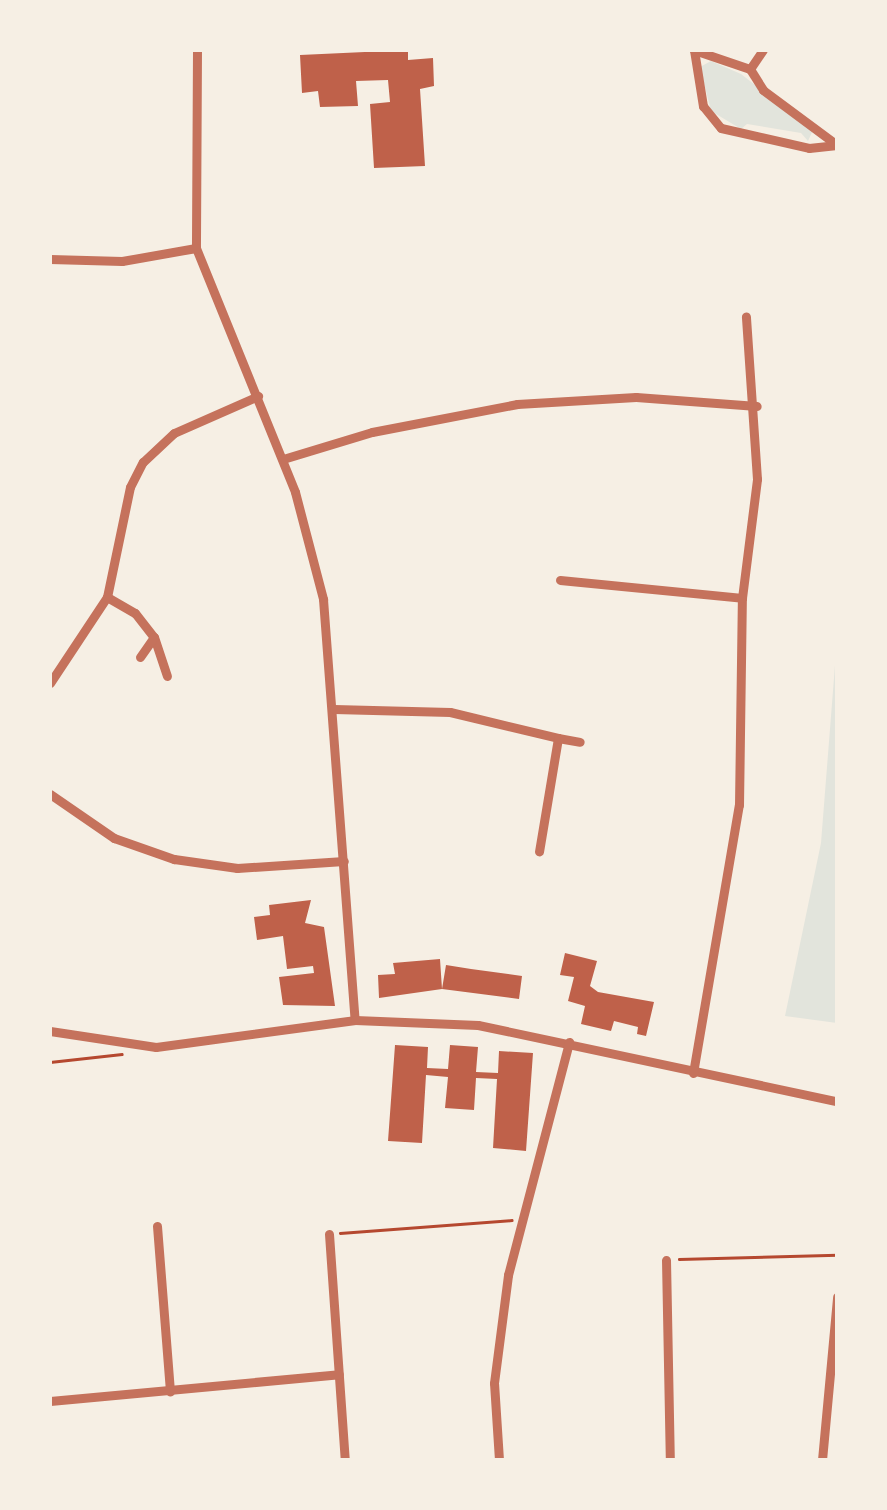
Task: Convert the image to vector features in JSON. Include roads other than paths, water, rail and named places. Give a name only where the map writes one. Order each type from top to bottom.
[{"type":"street","points":[[197,50],[196,248],[283,458],[323,600],[355,1020]]},
{"type":"street","points":[[694,50],[750,70],[764,90],[837,145],[810,148],[721,128],[702,106],[694,50]]},
{"type":"street","points":[[750,70],[763,50]]},
{"type":"street","points":[[50,259],[122,261],[196,248]]},
{"type":"street","points":[[693,1073],[740,805],[742,598],[757,480],[757,406],[746,316]]},
{"type":"street","points":[[50,683],[107,597],[130,486],[142,462],[174,433],[258,396]]},
{"type":"street","points":[[283,458],[372,432],[517,404],[636,397],[757,406]]},
{"type":"street","points":[[560,580],[742,598]]},
{"type":"street","points":[[107,597],[135,614],[154,638],[168,676]]},
{"type":"street","points":[[140,657],[154,638]]},
{"type":"street","points":[[334,709],[450,712],[580,742]]},
{"type":"street","points":[[539,851],[558,738]]},
{"type":"street","points":[[50,794],[114,838],[174,859],[237,868],[344,861]]},
{"type":"street","points":[[50,1031],[123,1045],[212,1044],[355,1020],[478,1025],[837,1101]]},
{"type":"street","points":[[499,1460],[494,1383],[521,1220],[570,1042]]},
{"type":"street","points":[[157,1226],[170,1391]]},
{"type":"street","points":[[329,1234],[345,1460]]},
{"type":"street","points":[[666,1260],[670,1460]]},
{"type":"street","points":[[822,1460],[837,1297]]},
{"type":"street","points":[[50,1402],[339,1374]]}]
